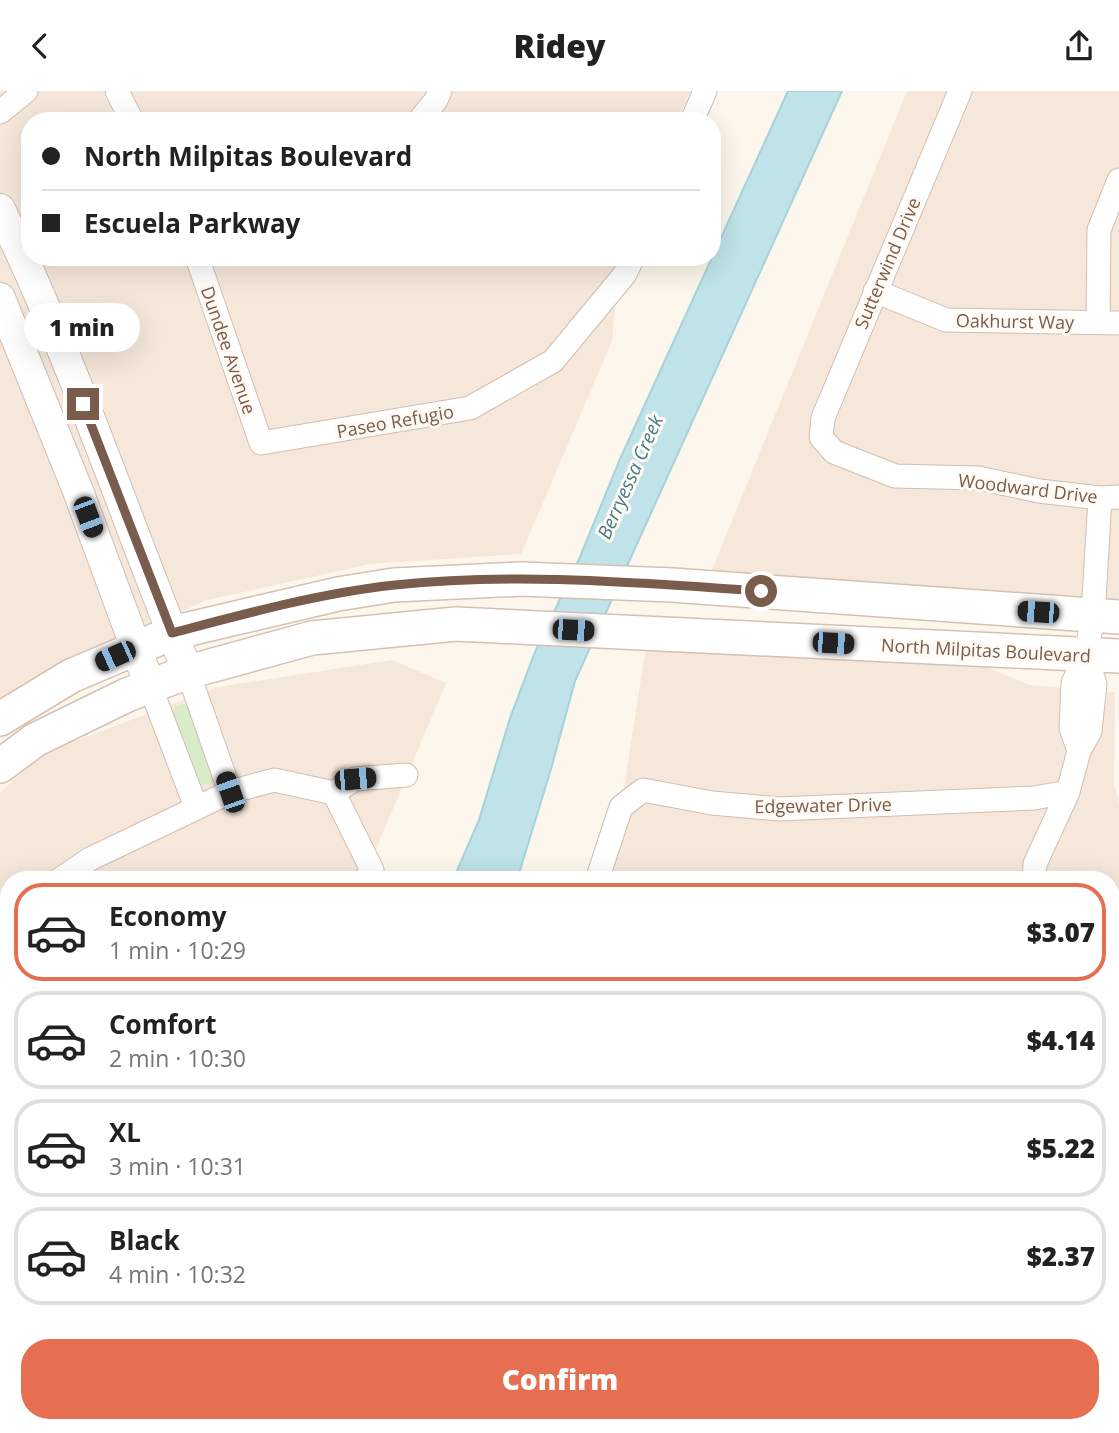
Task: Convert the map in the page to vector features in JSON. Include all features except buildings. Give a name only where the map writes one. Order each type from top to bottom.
[{"type":"main road","points":[[0,719],[71,676],[172,633],[313,600],[394,585],[520,579],[672,585],[1106,617]]},
{"type":"main road","name":"North Milpitas Boulevard","points":[[0,766],[35,740],[127,695],[188,672],[312,638],[456,624],[1119,656]]},
{"type":"street","points":[[0,112],[26,91]]},
{"type":"street","points":[[117,91],[128,112]]},
{"type":"street","points":[[426,112],[440,91]]},
{"type":"street","points":[[696,112],[705,91]]},
{"type":"street","name":"Sutterwind Drive","points":[[821,437],[823,418],[960,91]]},
{"type":"street","points":[[1108,323],[1099,230],[1119,180]]},
{"type":"street","points":[[0,209],[21,252]]},
{"type":"street","points":[[27,266],[188,672],[230,792]]},
{"type":"street","name":"Dundee Avenue","points":[[200,266],[261,443]]},
{"type":"street","name":"Paseo Refugio","points":[[261,443],[470,408],[553,361],[629,266]]},
{"type":"street","name":"Oakhurst Way","points":[[875,291],[946,320],[1108,323]]},
{"type":"street","points":[[0,298],[78,491],[196,807]]},
{"type":"street","name":"Woodward Drive","points":[[821,437],[834,452],[895,476],[978,478],[1039,491],[1109,498]]},
{"type":"street","points":[[1035,871],[1035,864],[1068,792],[1079,751],[1090,731],[1095,684],[1086,655],[1106,617],[1109,498]]},
{"type":"street","points":[[72,871],[90,859],[230,792],[274,780],[334,793],[355,779],[406,775]]},
{"type":"street","name":"Edgewater Drive","points":[[600,871],[621,807],[643,790],[712,803],[779,809],[1034,798],[1068,792]]},
{"type":"street","points":[[334,793],[371,871]]},
{"type":"shaded area","points":[[0,91],[691,91],[681,112],[21,112],[21,266],[619,266],[612,341],[521,554],[370,564],[203,601],[0,703]]},
{"type":"shaded area","points":[[907,91],[1119,91],[1119,617],[705,587]]},
{"type":"shaded area","points":[[648,634],[944,649],[1029,685],[1115,692],[1114,785],[1119,803],[1119,871],[600,871],[621,807]]},
{"type":"shaded area","points":[[392,660],[446,683],[367,871],[0,871],[0,793],[41,754],[218,687]]},
{"type":"green space","points":[[183,704],[188,706],[216,779],[210,785],[201,785],[198,781],[173,716],[175,707]]},
{"type":"water","name":"Berryessa Creek","points":[[788,91],[842,91],[575,681],[520,871],[457,871],[479,820],[510,718],[535,652],[580,557],[620,459],[708,266],[721,266],[721,238]]},
{"type":"route","points":[[83,404],[172,633],[338,594],[394,585],[520,579],[761,591]]}]
